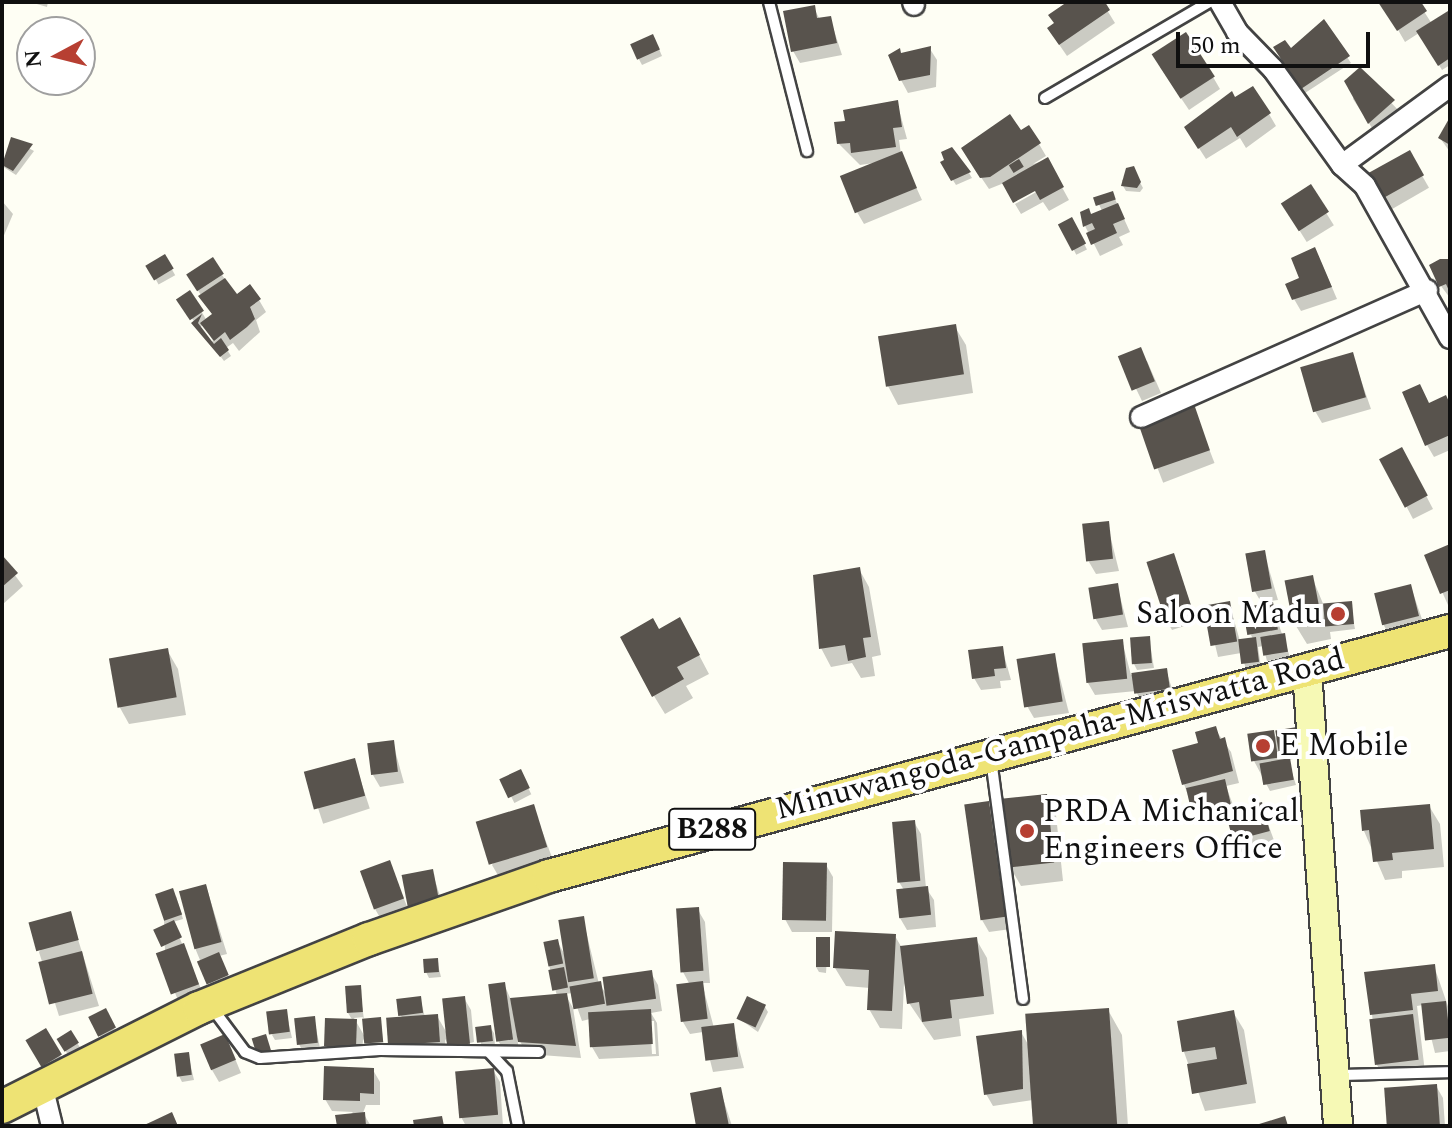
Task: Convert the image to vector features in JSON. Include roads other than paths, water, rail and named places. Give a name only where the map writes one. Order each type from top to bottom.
[{"type":"main road","name":"Minuwangoda-Gampaha-Mriswatta Road","points":[[4,1101],[209,1004],[369,939],[549,876],[990,753],[1450,631]]},
{"type":"street","points":[[1220,2],[1237,32],[1273,69],[1342,165],[1365,186],[1427,290],[1450,338]]},
{"type":"street","points":[[1342,165],[1450,86]]},
{"type":"street","points":[[1141,417],[1427,290]]},
{"type":"street","points":[[1307,670],[1328,1039],[1335,1075],[1338,1126]]},
{"type":"street","points":[[42,1085],[52,1126]]},
{"type":"lane","points":[[769,2],[807,151]]},
{"type":"lane","points":[[1045,98],[1209,2]]},
{"type":"lane","points":[[990,753],[1023,999]]},
{"type":"lane","points":[[209,1004],[245,1052],[260,1058],[380,1050],[539,1052]]},
{"type":"lane","points":[[489,1052],[507,1071],[518,1126]]},
{"type":"lane","points":[[1335,1075],[1450,1072]]},
{"type":"place","name":"Saloon Madu","points":[[1338,614]]},
{"type":"place","name":"E Mobile","points":[[1263,746]]},
{"type":"place","name":"PRDA Michanical Engineers Office","points":[[1027,831]]}]
